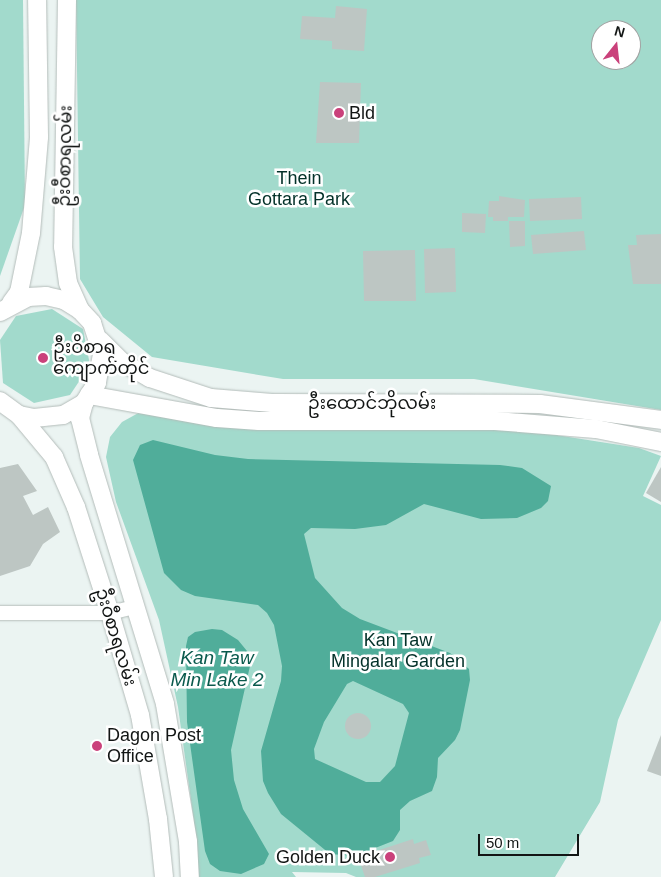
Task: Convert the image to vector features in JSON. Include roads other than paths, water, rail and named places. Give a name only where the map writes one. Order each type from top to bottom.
[{"type":"main road","name":"ဦးဝီစာရလမ်း","points":[[5,307],[20,292],[27,260],[39,137],[36,0]]},
{"type":"main road","name":"ဦးဝီစာရလမ်း","points":[[67,0],[63,247],[68,283],[80,310]]},
{"type":"main road","points":[[39,137],[65,139]]},
{"type":"main road","points":[[5,307],[28,297],[46,296],[64,300],[80,310],[92,323],[100,340],[101,369],[86,399],[49,418],[19,415]]},
{"type":"main road","name":"ဦးထောင်ဘိုလမ်း","points":[[100,340],[122,362],[150,378],[211,398],[272,403],[540,404],[661,420]]},
{"type":"main road","name":"ဦးဝီစာရလမ်း","points":[[86,399],[80,418],[87,446],[134,607],[165,704],[188,842],[190,877]]},
{"type":"main road","name":"ဦးထောင်ဘိုလမ်း","points":[[86,399],[217,418],[259,421],[486,420],[596,429],[661,442]]},
{"type":"main road","name":"ဦးဝီစာရလမ်း","points":[[0,401],[19,415],[54,457],[76,507],[110,612],[140,715],[158,819],[164,877]]},
{"type":"main road","points":[[596,429],[661,448]]},
{"type":"street","points":[[0,613],[110,612],[134,607]]},
{"type":"water","points":[[153,440],[215,455],[248,459],[500,465],[522,468],[551,486],[548,501],[541,508],[517,518],[481,519],[424,504],[386,525],[355,529],[311,528],[304,534],[315,578],[342,608],[360,619],[450,653],[469,669],[470,680],[460,730],[455,740],[438,758],[437,777],[432,791],[410,801],[400,810],[400,830],[393,841],[355,856],[330,854],[281,814],[263,781],[261,751],[281,681],[282,666],[274,625],[267,613],[258,605],[195,596],[181,590],[164,573],[133,460],[140,445]],"holes":[[[353,681],[403,704],[409,713],[395,766],[380,782],[366,782],[315,759],[314,749],[324,722],[347,684]]]},
{"type":"water","name":"Kan Taw Min Lake 2","points":[[212,629],[222,630],[238,640],[247,651],[250,666],[231,750],[234,780],[243,809],[269,854],[264,864],[241,874],[220,871],[210,864],[205,851],[187,722],[186,646],[188,637],[195,632]]},
{"type":"place","name":"Bld","points":[[339,113]]},
{"type":"place","name":"ဦးဝိစာရ ကျောက်တိုင်","points":[[43,358]]},
{"type":"place","name":"Dagon Post Office","points":[[97,746]]},
{"type":"place","name":"Golden Duck","points":[[390,857]]},
{"type":"park label","name":"Thein Gottara Park","points":[[299,189]]},
{"type":"park label","name":"Kan Taw Mingalar Garden","points":[[398,651]]}]
